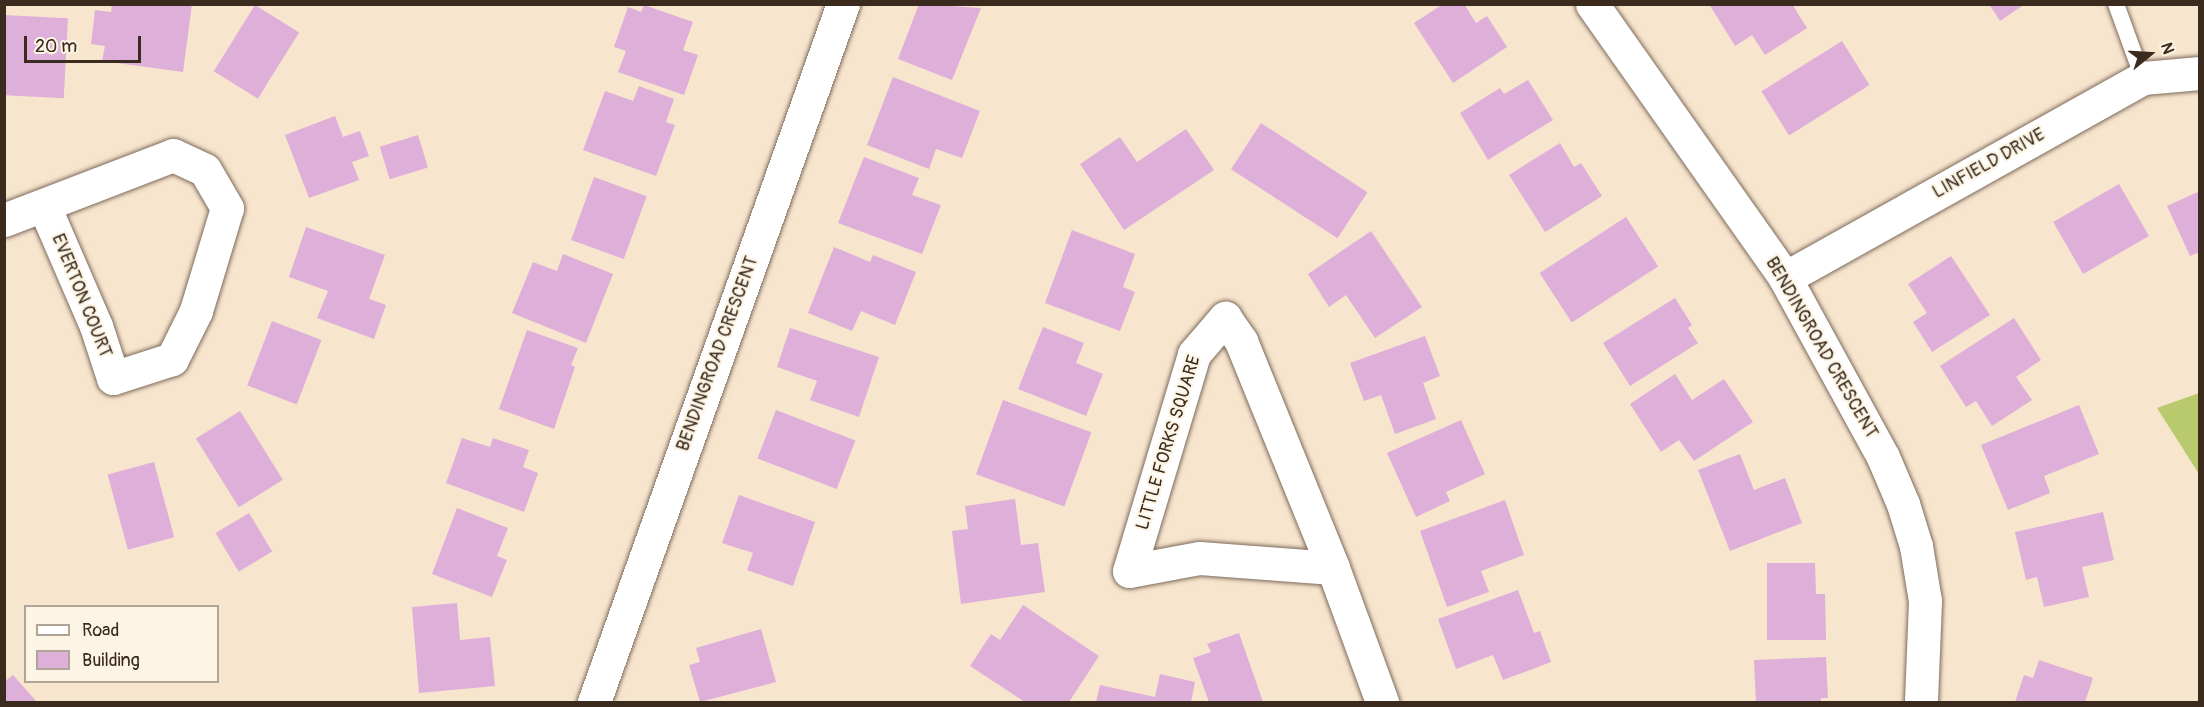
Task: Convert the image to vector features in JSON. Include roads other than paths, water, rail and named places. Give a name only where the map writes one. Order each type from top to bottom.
[{"type":"street","name":"BENDINGROAD CRESCENT","points":[[594,702],[843,4]]},
{"type":"street","name":"BENDINGROAD CRESCENT","points":[[1592,4],[1785,278],[1883,457],[1904,504],[1925,601],[1921,702]]},
{"type":"street","name":"LINFIELD DRIVE","points":[[1785,278],[2143,78],[2199,73]]},
{"type":"street","name":"EVERTON COURT","points":[[4,219],[44,206],[173,155],[205,170],[227,208],[196,311],[172,359],[113,378],[96,326],[44,206]]},
{"type":"street","name":"LITTLE FORKS SQUARE","points":[[1333,568],[1199,558],[1130,571],[1194,354],[1225,318],[1241,341],[1333,568],[1382,702]]},
{"type":"lane","points":[[2116,4],[2143,78]]}]
